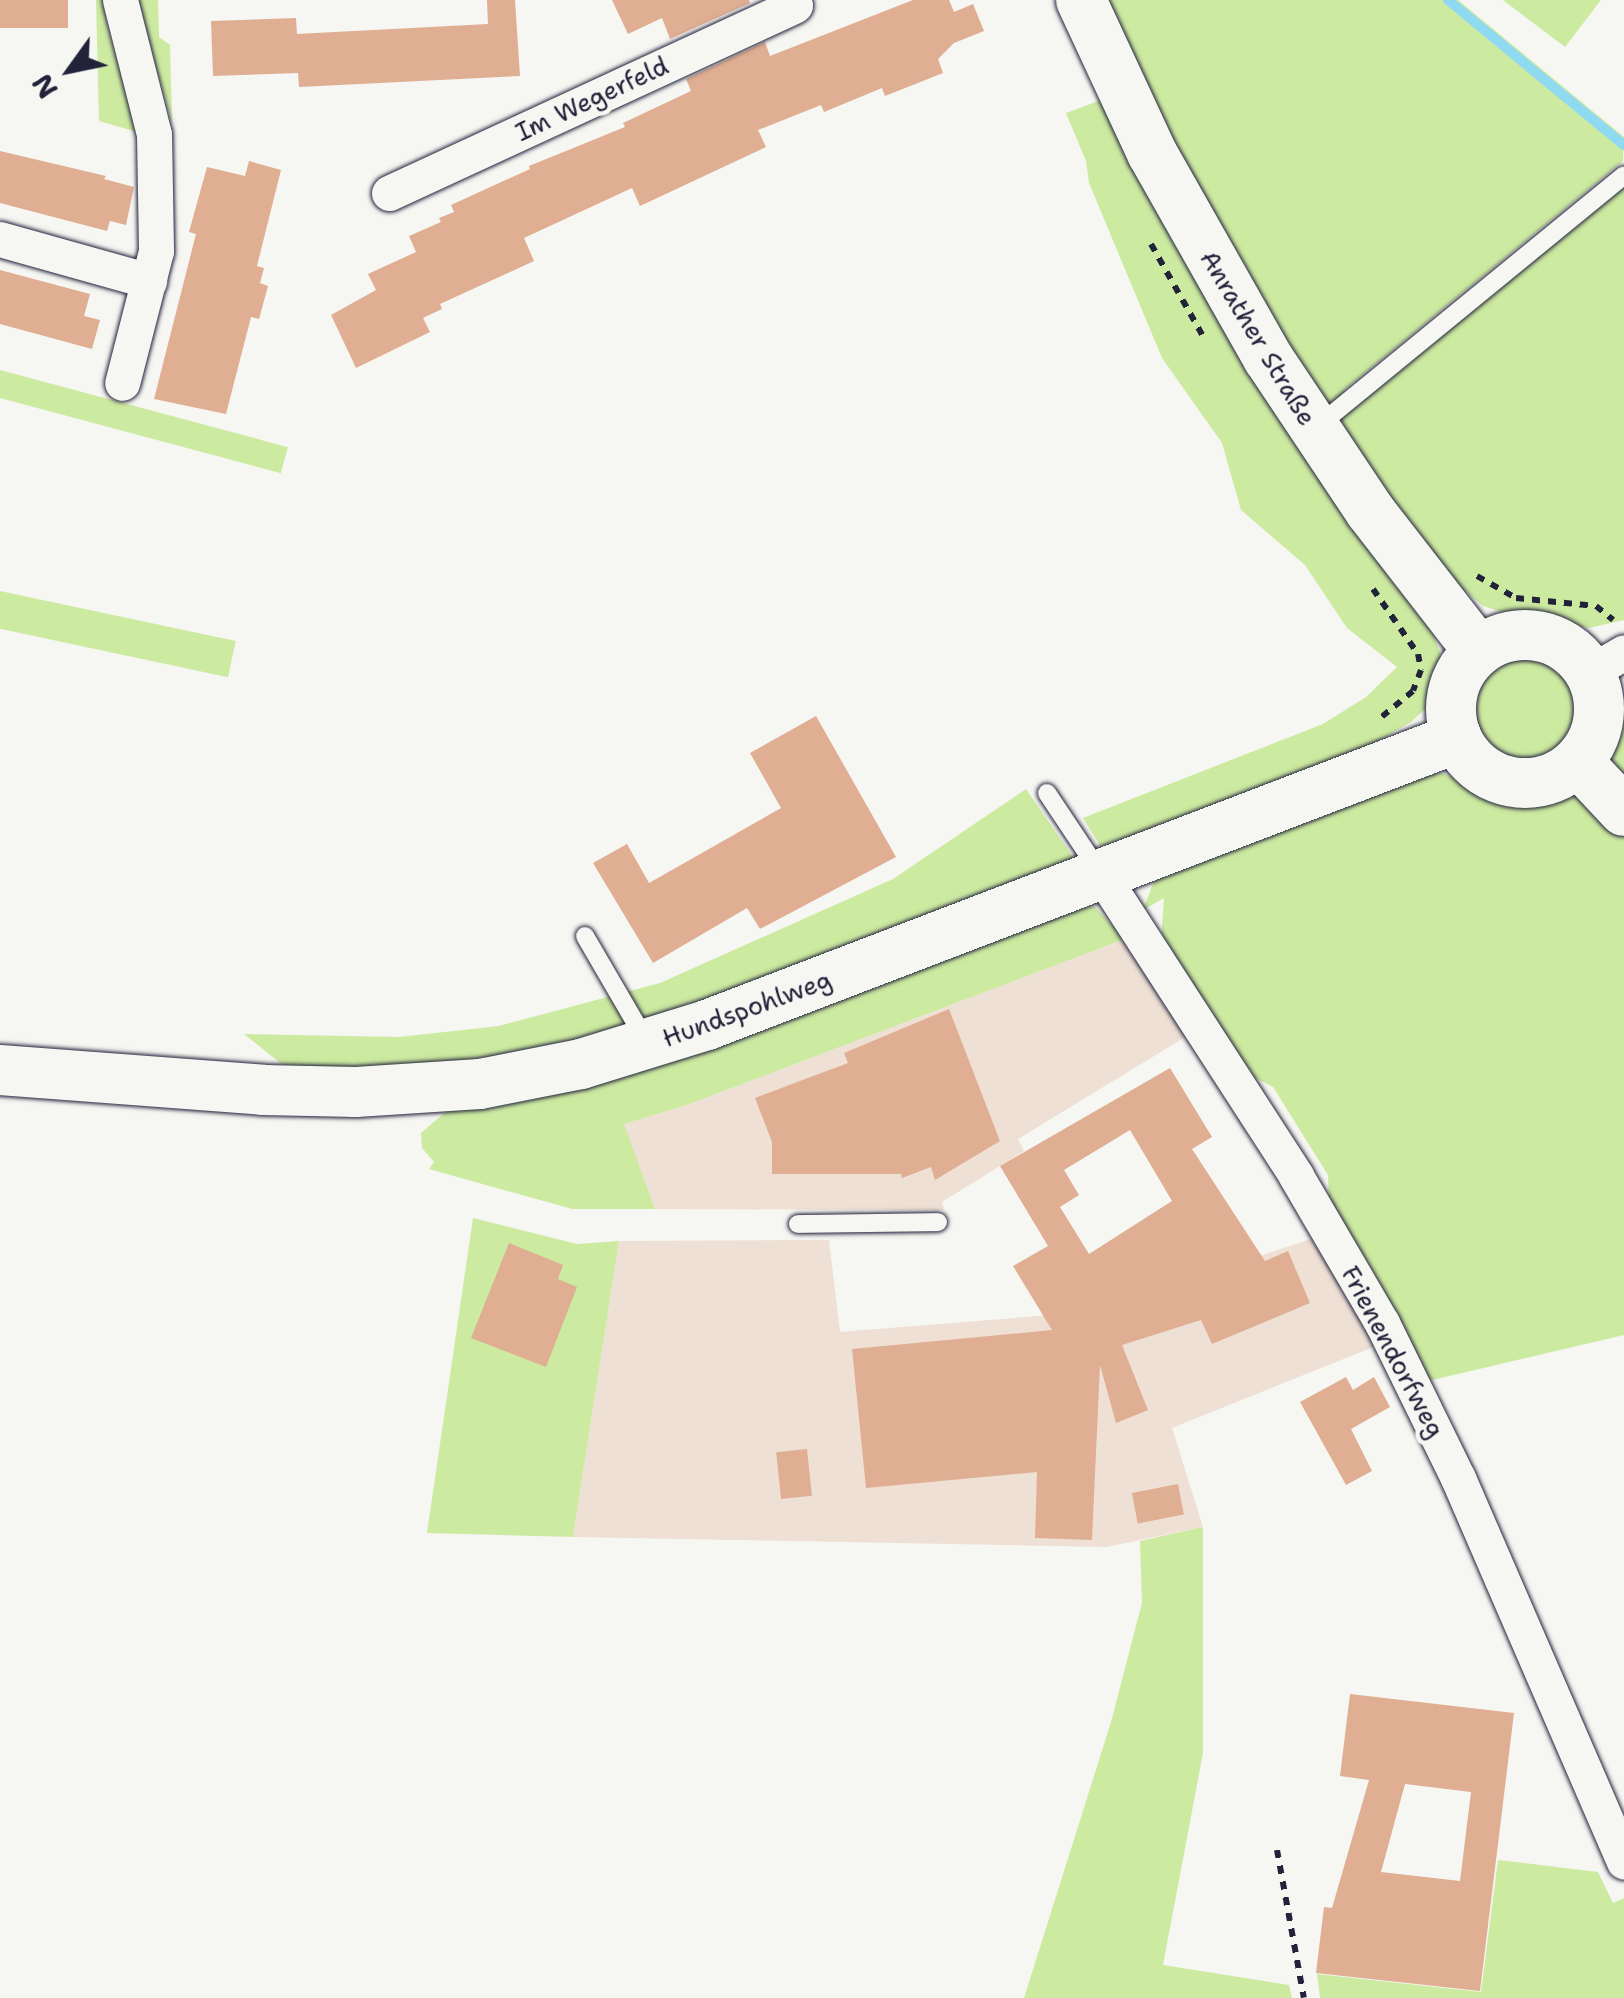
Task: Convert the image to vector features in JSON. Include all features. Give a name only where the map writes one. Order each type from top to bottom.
[{"type":"street","points":[[120,0],[154,134],[156,251],[122,383]]},
{"type":"street","name":"Anrather Straße","points":[[1081,0],[1152,153],[1198,239],[1314,429],[1478,650]]},
{"type":"street","name":"Im Wegerfeld","points":[[388,193],[799,2]]},
{"type":"street","points":[[0,239],[149,281]]},
{"type":"street","points":[[1516,636],[1538,636],[1576,655],[1610,650],[1598,695],[1599,719],[1592,742],[1578,762],[1559,776],[1536,783],[1512,782],[1490,774],[1471,760],[1457,738],[1453,693],[1462,671],[1478,650],[1516,636]]},
{"type":"street","name":"Hundspohlweg","points":[[0,1070],[262,1090],[398,1091],[512,1078],[649,1045],[1457,738]]},
{"type":"street","points":[[1578,762],[1624,811]]},
{"type":"street","name":"Frienendorfweg","points":[[1101,874],[1296,1176],[1382,1324],[1458,1478],[1624,1862]]},
{"type":"lane","points":[[1314,429],[1624,175]]},
{"type":"lane","points":[[1047,792],[1101,874]]},
{"type":"lane","points":[[585,936],[649,1045]]},
{"type":"lane","points":[[798,1224],[938,1222]]},
{"type":"path","points":[[1466,568],[1516,598],[1596,606],[1610,650]]},
{"type":"path","points":[[1371,724],[1413,690],[1421,670],[1418,654]]},
{"type":"path","points":[[1277,1850],[1304,1998]]},
{"type":"shaded area","points":[[1125,939],[1187,1036],[1018,1139],[1024,1151],[942,1202],[944,1210],[655,1209],[623,1124],[687,1105]]},
{"type":"shaded area","points":[[1317,1237],[1381,1344],[1172,1428],[1203,1527],[1106,1547],[573,1537],[619,1241],[829,1240],[840,1332],[1088,1312]]},
{"type":"green space","points":[[96,0],[105,0],[106,21],[137,132],[99,121]]},
{"type":"green space","points":[[137,0],[158,0],[159,37],[170,45],[172,123]]},
{"type":"green space","points":[[1100,0],[1458,0],[1624,137],[1623,161],[1344,390],[1355,406],[1624,186],[1624,620],[1589,628],[1515,616],[1483,606],[1450,578],[1408,527],[1223,253]]},
{"type":"green space","points":[[1503,0],[1601,0],[1565,47]]},
{"type":"green space","points":[[1104,99],[1430,627],[1440,652],[1440,684],[1430,704],[1411,722],[1363,750],[1104,852],[1083,818],[1323,724],[1366,697],[1397,667],[1347,628],[1305,565],[1241,510],[1222,443],[1162,358],[1089,183],[1086,161],[1066,113]]},
{"type":"green space","points":[[0,370],[288,447],[281,473],[0,398]]},
{"type":"green space","points":[[0,591],[236,641],[228,677],[0,629]]},
{"type":"green space","points":[[1528,657],[1548,661],[1565,672],[1576,689],[1580,709],[1576,729],[1565,746],[1548,757],[1528,761],[1508,757],[1491,746],[1480,729],[1476,709],[1480,689],[1491,672],[1508,661]]},
{"type":"green space","points":[[1624,701],[1624,1335],[1428,1381],[1329,1206],[1328,1175],[1273,1087],[1245,1073],[1161,940],[1164,898],[1143,910],[1154,881],[1183,860],[1393,782],[1442,773],[1502,796],[1532,800],[1557,792],[1619,735]]},
{"type":"green space","points":[[1026,789],[1077,863],[687,1017],[493,1065],[294,1074],[244,1034],[399,1037],[499,1026],[660,983],[893,879]]},
{"type":"green space","points":[[1072,904],[1095,907],[1125,939],[687,1105],[624,1124],[655,1209],[572,1209],[429,1169],[434,1162],[422,1148],[421,1133],[449,1109]]},
{"type":"green space","points":[[473,1218],[577,1244],[619,1241],[573,1537],[427,1533]]},
{"type":"green space","points":[[1203,1527],[1203,1753],[1163,1965],[1289,1985],[1292,1998],[1024,1998],[1111,1722],[1142,1603],[1140,1541]]},
{"type":"green space","points":[[1498,1860],[1598,1872],[1613,1903],[1624,1898],[1624,1998],[1320,1998],[1317,1974],[1481,1992]]},
{"type":"building","points":[[0,0],[68,0],[68,28],[0,28]]},
{"type":"building","points":[[487,0],[515,0],[520,76],[299,87],[298,73],[213,76],[211,21],[296,18],[297,34],[488,24]]},
{"type":"building","points":[[612,0],[750,3],[670,39],[662,18],[628,34]]},
{"type":"building","points":[[913,0],[949,0],[954,12],[973,4],[984,31],[954,43],[938,59],[943,73],[885,96],[882,88],[824,112],[821,105],[758,130],[766,147],[640,206],[632,188],[524,238],[534,261],[440,304],[442,309],[423,318],[430,332],[356,368],[331,315],[376,290],[368,274],[416,252],[409,236],[441,222],[439,218],[454,212],[451,205],[530,169],[529,166],[625,127],[623,123],[691,91],[686,79],[765,42],[770,56]]},
{"type":"building","points":[[0,151],[106,176],[104,179],[134,187],[126,225],[110,221],[107,231],[0,203]]},
{"type":"building","points":[[249,161],[281,170],[257,266],[264,268],[260,283],[268,286],[259,319],[251,317],[226,414],[154,399],[196,234],[189,232],[207,167],[245,176]]},
{"type":"building","points":[[0,270],[90,294],[84,316],[100,320],[92,349],[0,324]]},
{"type":"building","points":[[816,716],[896,857],[760,929],[747,908],[653,963],[593,863],[627,844],[649,883],[781,808],[750,753]]},
{"type":"building","points":[[949,1009],[1000,1141],[935,1180],[931,1167],[902,1178],[901,1174],[772,1174],[772,1142],[755,1098],[848,1063],[844,1053]]},
{"type":"building","points":[[1170,1068],[1212,1137],[1192,1149],[1265,1261],[1288,1251],[1310,1303],[1212,1344],[1201,1320],[1122,1345],[1148,1410],[1116,1423],[1100,1365],[1092,1540],[1035,1538],[1037,1472],[866,1488],[852,1349],[1052,1330],[1013,1266],[1048,1246],[1000,1166]],"holes":[[[1130,1130],[1172,1201],[1089,1254],[1060,1207],[1079,1195],[1064,1170]]]},
{"type":"building","points":[[509,1243],[563,1265],[558,1279],[577,1287],[546,1367],[471,1338]]},
{"type":"building","points":[[1346,1377],[1353,1390],[1374,1377],[1390,1407],[1351,1429],[1372,1471],[1346,1485],[1300,1402]]},
{"type":"building","points":[[807,1449],[812,1496],[781,1499],[776,1452]]},
{"type":"building","points":[[1178,1484],[1184,1514],[1138,1523],[1132,1493]]},
{"type":"building","points":[[1350,1694],[1514,1713],[1480,1991],[1316,1973],[1324,1907],[1332,1908],[1369,1780],[1340,1776]],"holes":[[[1405,1784],[1471,1792],[1460,1881],[1381,1872]]]},
{"type":"waterway","points":[[1448,0],[1624,145]]}]
